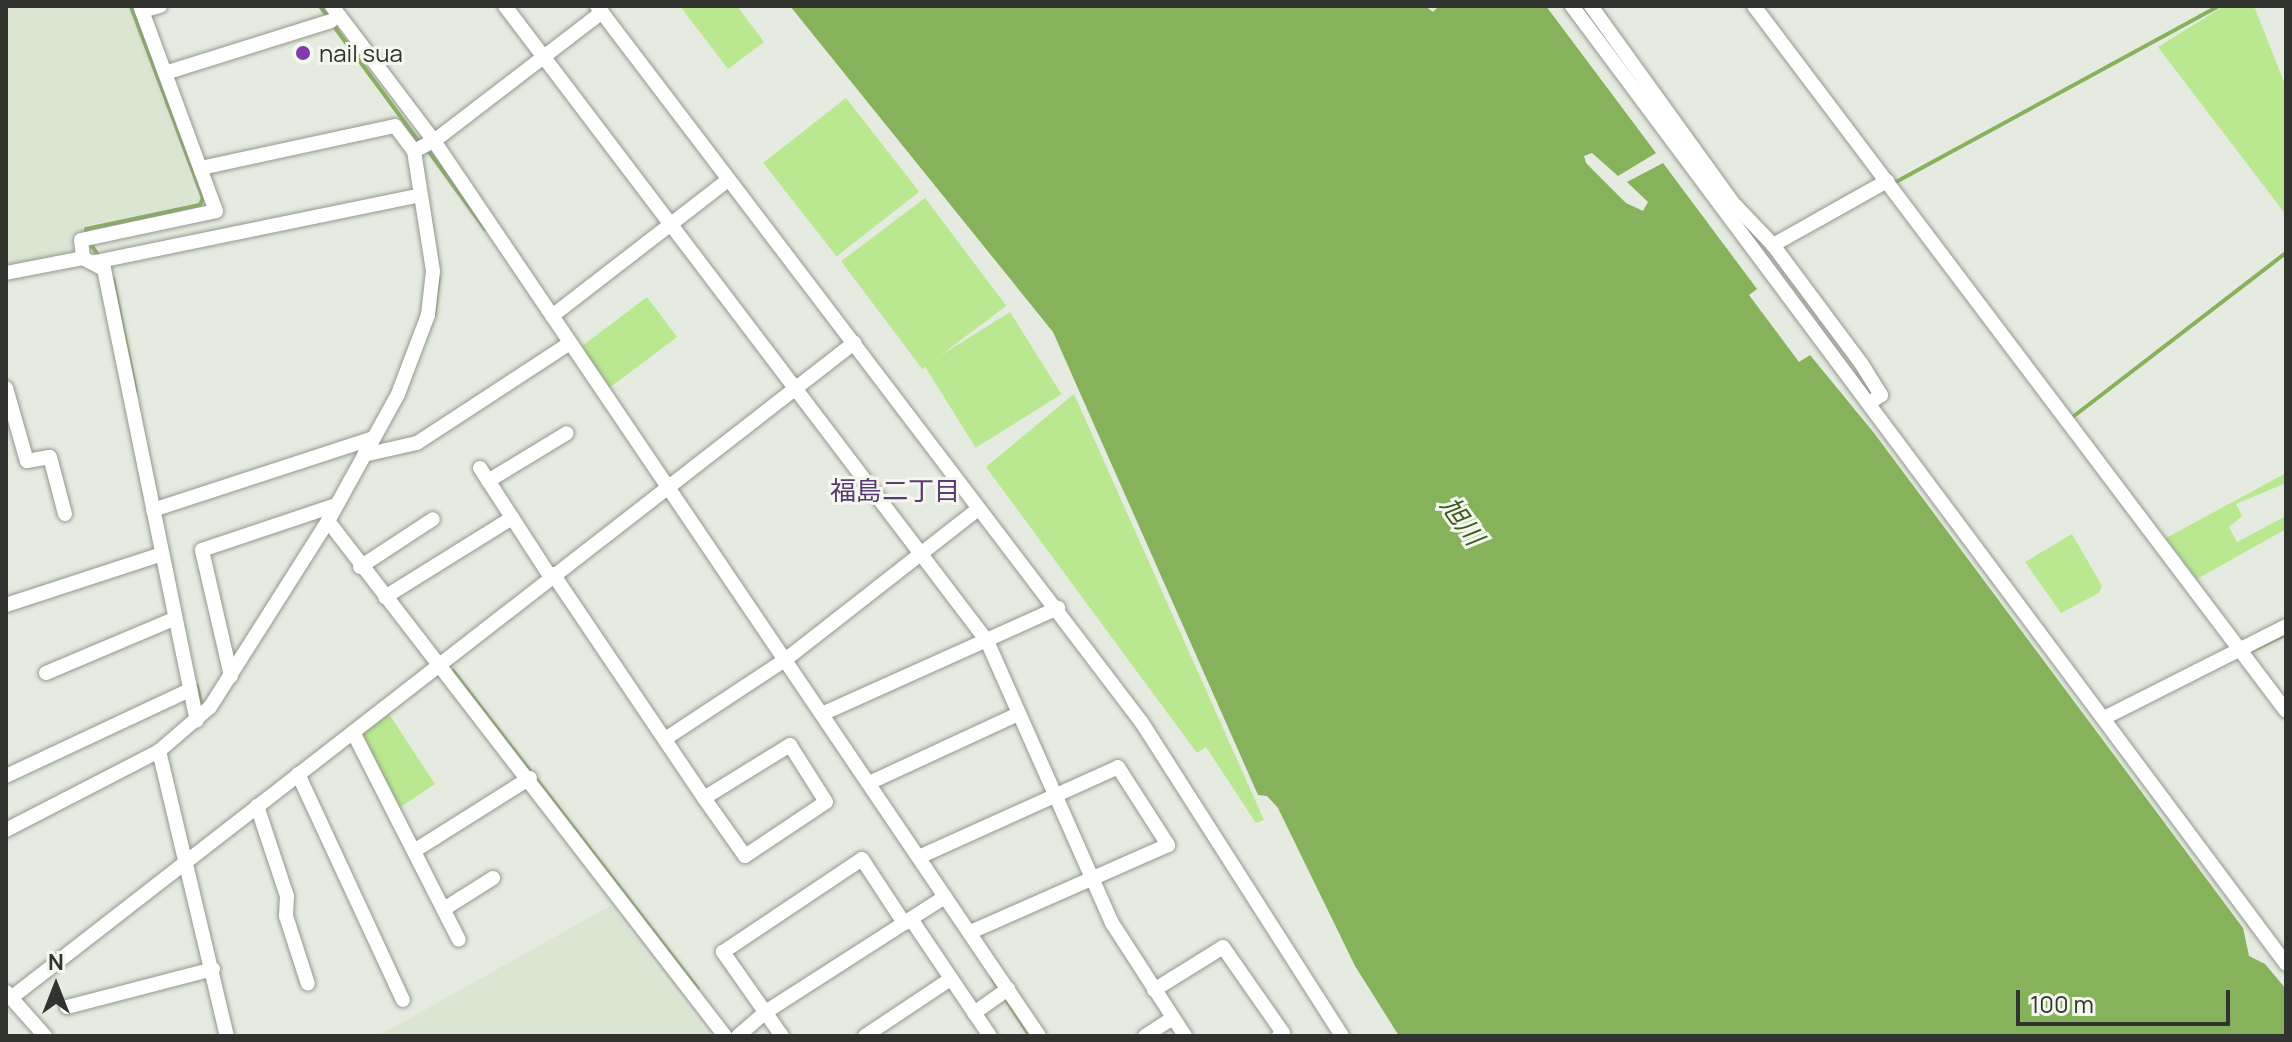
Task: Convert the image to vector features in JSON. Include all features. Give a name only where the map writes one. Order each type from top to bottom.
[{"type":"street","points":[[160,6],[141,8],[216,211],[87,238],[95,260],[104,269],[111,290],[158,509],[159,555],[197,721]]},
{"type":"street","points":[[505,6],[987,641],[1091,880],[1154,990],[1185,1036]]},
{"type":"street","points":[[1572,6],[1732,209],[1773,245],[1861,363],[1881,395],[1871,402]]},
{"type":"street","points":[[1591,6],[1871,402],[2286,964]]},
{"type":"street","points":[[1754,6],[1882,183],[2286,711]]},
{"type":"street","points":[[423,146],[544,57],[600,9],[978,509],[1058,608],[1142,723],[1342,1036]]},
{"type":"street","points":[[165,73],[332,14],[423,146],[552,316],[566,345],[919,857],[941,899],[971,932],[1003,993],[1039,1036]]},
{"type":"street","points":[[201,168],[395,126],[423,146]]},
{"type":"street","points":[[6,830],[159,751],[197,721],[231,676],[328,521],[398,394],[432,296],[433,271],[420,195],[423,146]]},
{"type":"street","points":[[552,316],[728,180]]},
{"type":"street","points":[[1773,245],[1882,183]]},
{"type":"street","points":[[6,273],[95,260],[420,195]]},
{"type":"street","points":[[45,1036],[9,995],[441,665],[552,575],[854,343]]},
{"type":"street","points":[[364,455],[417,443],[566,345]]},
{"type":"street","points":[[6,388],[27,461],[50,457],[65,514]]},
{"type":"street","points":[[567,433],[484,474],[704,798],[745,856],[826,802],[790,745],[704,798]]},
{"type":"street","points":[[158,509],[373,438]]},
{"type":"street","points":[[231,676],[202,550],[336,505]]},
{"type":"street","points":[[665,739],[782,662],[978,509]]},
{"type":"street","points":[[389,595],[512,518]]},
{"type":"street","points":[[364,564],[433,519]]},
{"type":"street","points":[[328,521],[389,595],[725,1036]]},
{"type":"street","points":[[6,605],[159,555]]},
{"type":"street","points":[[822,714],[1058,608]]},
{"type":"street","points":[[46,673],[174,619]]},
{"type":"street","points":[[2106,717],[2286,626]]},
{"type":"street","points":[[6,776],[190,690]]},
{"type":"street","points":[[869,783],[1018,714]]},
{"type":"street","points":[[353,732],[459,940]]},
{"type":"street","points":[[159,751],[188,859],[227,1036]]},
{"type":"street","points":[[919,857],[1118,767],[1168,845],[971,932]]},
{"type":"street","points":[[298,774],[403,1000]]},
{"type":"street","points":[[414,851],[530,778]]},
{"type":"street","points":[[257,806],[287,896],[286,916],[308,984]]},
{"type":"street","points":[[782,1036],[723,952],[862,859],[990,1036]]},
{"type":"street","points":[[444,909],[493,878]]},
{"type":"street","points":[[738,1036],[764,1013],[941,899]]},
{"type":"street","points":[[1154,990],[1223,947],[1283,1033],[1279,1036]]},
{"type":"street","points":[[67,1007],[213,969]]},
{"type":"street","points":[[865,1036],[949,980]]},
{"type":"street","points":[[974,1013],[1003,993]]},
{"type":"street","points":[[1145,1036],[1173,1018]]},
{"type":"shaded area","points":[[6,6],[129,6],[199,202],[83,226],[84,233],[71,236],[73,246],[65,255],[6,266]]},
{"type":"shaded area","points":[[680,6],[737,6],[764,42],[728,69]]},
{"type":"shaded area","points":[[2224,6],[2254,6],[2286,87],[2286,215],[2158,47]]},
{"type":"shaded area","points":[[846,98],[919,192],[837,256],[763,163]]},
{"type":"shaded area","points":[[925,198],[1006,306],[922,369],[841,261]]},
{"type":"shaded area","points":[[647,297],[677,337],[609,388],[579,348]]},
{"type":"shaded area","points":[[1010,312],[1061,394],[976,448],[924,366]]},
{"type":"shaded area","points":[[1074,394],[1264,820],[1256,823],[1206,747],[1197,753],[986,467]]},
{"type":"shaded area","points":[[2286,473],[2286,483],[2236,504],[2242,516],[2229,527],[2237,542],[2286,516],[2286,529],[2197,579],[2166,538]]},
{"type":"shaded area","points":[[2072,534],[2102,586],[2099,593],[2061,613],[2025,562]]},
{"type":"shaded area","points":[[389,714],[435,784],[399,808],[363,741],[365,731]]},
{"type":"shaded area","points":[[610,906],[709,1036],[378,1036]]},
{"type":"water","name":"旭川","points":[[790,6],[1425,6],[1433,12],[1439,6],[1546,6],[1656,153],[1618,176],[1592,153],[1584,156],[1586,163],[1626,203],[1643,211],[1648,202],[1627,182],[1663,163],[1757,289],[1749,295],[1799,362],[1810,355],[1874,433],[2243,928],[2249,956],[2265,964],[2286,989],[2286,1036],[1399,1036],[1355,966],[1278,808],[1267,796],[1258,795],[1053,332]]},
{"type":"waterway","points":[[87,234],[86,229],[200,205],[203,198],[131,6]]},
{"type":"waterway","points":[[320,6],[328,17]]},
{"type":"waterway","points":[[1894,183],[2219,6]]},
{"type":"waterway","points":[[333,25],[420,143]]},
{"type":"waterway","points":[[427,149],[485,229]]},
{"type":"waterway","points":[[89,242],[100,258]]},
{"type":"waterway","points":[[2074,416],[2286,253]]},
{"type":"waterway","points":[[434,316],[439,277]]},
{"type":"waterway","points":[[113,279],[136,392]]},
{"type":"waterway","points":[[2249,652],[2286,634]]},
{"type":"waterway","points":[[453,671],[698,989]]},
{"type":"waterway","points":[[197,686],[202,707]]},
{"type":"waterway","points":[[992,978],[1030,1036]]},
{"type":"place","name":"nail sua","points":[[303,53]]},
{"type":"district","name":"福島二丁目","points":[[895,491]]}]
